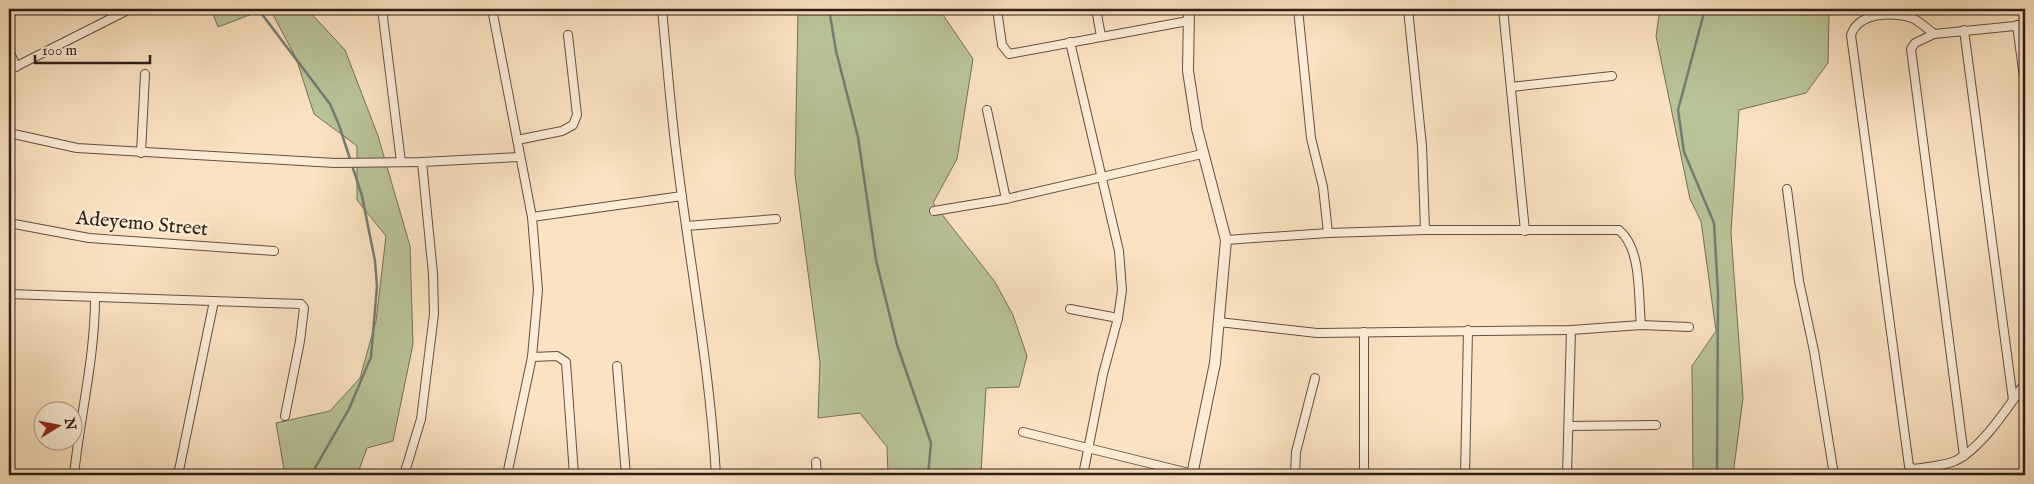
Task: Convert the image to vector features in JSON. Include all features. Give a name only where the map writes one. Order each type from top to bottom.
[{"type":"street","points":[[9,50],[12,69],[130,9]]},
{"type":"street","points":[[382,9],[401,162]]},
{"type":"street","points":[[492,9],[532,217],[538,290],[532,357],[507,475]]},
{"type":"street","points":[[662,9],[682,196],[710,394],[716,475]]},
{"type":"street","points":[[997,9],[1002,45],[1009,54],[1188,21]]},
{"type":"street","points":[[1096,9],[1101,36]]},
{"type":"street","points":[[1023,432],[1089,447],[1193,475],[1215,364],[1226,240],[1202,154],[1188,71],[1189,9]]},
{"type":"street","points":[[1298,9],[1310,138],[1323,187],[1328,233]]},
{"type":"street","points":[[1408,9],[1422,146],[1425,230]]},
{"type":"street","points":[[1503,9],[1525,230]]},
{"type":"street","points":[[1934,34],[1913,18],[1884,15],[1866,18],[1858,23],[1851,35],[1907,462],[1913,469],[1953,462],[1964,456],[1975,446],[2025,383]]},
{"type":"street","points":[[2016,25],[2025,85]]},
{"type":"street","points":[[1964,456],[1911,49],[1915,43],[1934,34],[2025,25]]},
{"type":"street","points":[[1964,30],[2013,400]]},
{"type":"street","points":[[517,140],[562,131],[574,125],[577,115],[568,35]]},
{"type":"street","points":[[1070,42],[1119,252],[1122,290],[1118,318],[1103,374],[1083,475]]},
{"type":"street","points":[[141,153],[145,74]]},
{"type":"street","points":[[1511,87],[1612,76]]},
{"type":"street","points":[[987,110],[1006,199]]},
{"type":"street","points":[[9,133],[77,148],[346,163],[422,162],[520,157]]},
{"type":"street","points":[[934,211],[1006,199],[1202,154]]},
{"type":"street","points":[[404,475],[421,419],[434,314],[433,274],[422,162]]},
{"type":"street","points":[[1787,189],[1799,281],[1814,351],[1834,475]]},
{"type":"street","points":[[532,217],[682,196]]},
{"type":"street","points":[[686,226],[776,219]]},
{"type":"street","name":"Adeyemo Street","points":[[9,223],[89,238],[274,251]]},
{"type":"street","points":[[1226,240],[1328,233],[1425,230],[1619,230],[1628,238],[1636,256],[1641,325]]},
{"type":"street","points":[[9,294],[301,304],[303,306],[300,342],[285,416]]},
{"type":"street","points":[[74,475],[79,430],[95,337],[95,298]]},
{"type":"street","points":[[178,475],[214,301]]},
{"type":"street","points":[[1070,308],[1118,318]]},
{"type":"street","points":[[1219,322],[1317,333],[1571,330],[1641,325],[1689,327]]},
{"type":"street","points":[[1465,475],[1468,330]]},
{"type":"street","points":[[1567,475],[1571,330]]},
{"type":"street","points":[[1364,332],[1364,475]]},
{"type":"street","points":[[532,357],[557,356],[566,362],[574,475]]},
{"type":"street","points":[[617,366],[626,475]]},
{"type":"street","points":[[1295,475],[1296,452],[1315,378]]},
{"type":"street","points":[[1569,426],[1656,425]]},
{"type":"street","points":[[816,462],[817,475]]},
{"type":"green space","points":[[211,9],[265,9],[218,27]]},
{"type":"green space","points":[[270,9],[307,9],[345,50],[378,136],[410,246],[413,344],[393,441],[367,448],[357,475],[285,475],[276,423],[330,411],[360,378],[376,321],[386,236],[357,200],[357,146],[314,114],[296,58]]},
{"type":"green space","points":[[798,9],[939,9],[973,59],[957,159],[933,203],[995,282],[1013,315],[1027,356],[1019,387],[986,388],[981,472],[1000,475],[888,475],[887,447],[860,413],[818,418],[820,362],[795,175]]},
{"type":"green space","points":[[1660,9],[1850,9],[1829,13],[1828,63],[1806,93],[1739,110],[1731,233],[1743,398],[1733,475],[1693,475],[1692,366],[1716,331],[1701,221],[1690,199],[1656,36]]},
{"type":"waterway","points":[[258,9],[330,104],[339,125],[362,196],[375,261],[377,286],[371,357],[349,409],[311,475]]},
{"type":"waterway","points":[[829,9],[836,51],[858,137],[876,260],[897,345],[931,443],[928,475]]},
{"type":"waterway","points":[[1705,9],[1678,110],[1684,152],[1714,223],[1718,293],[1717,475]]}]
